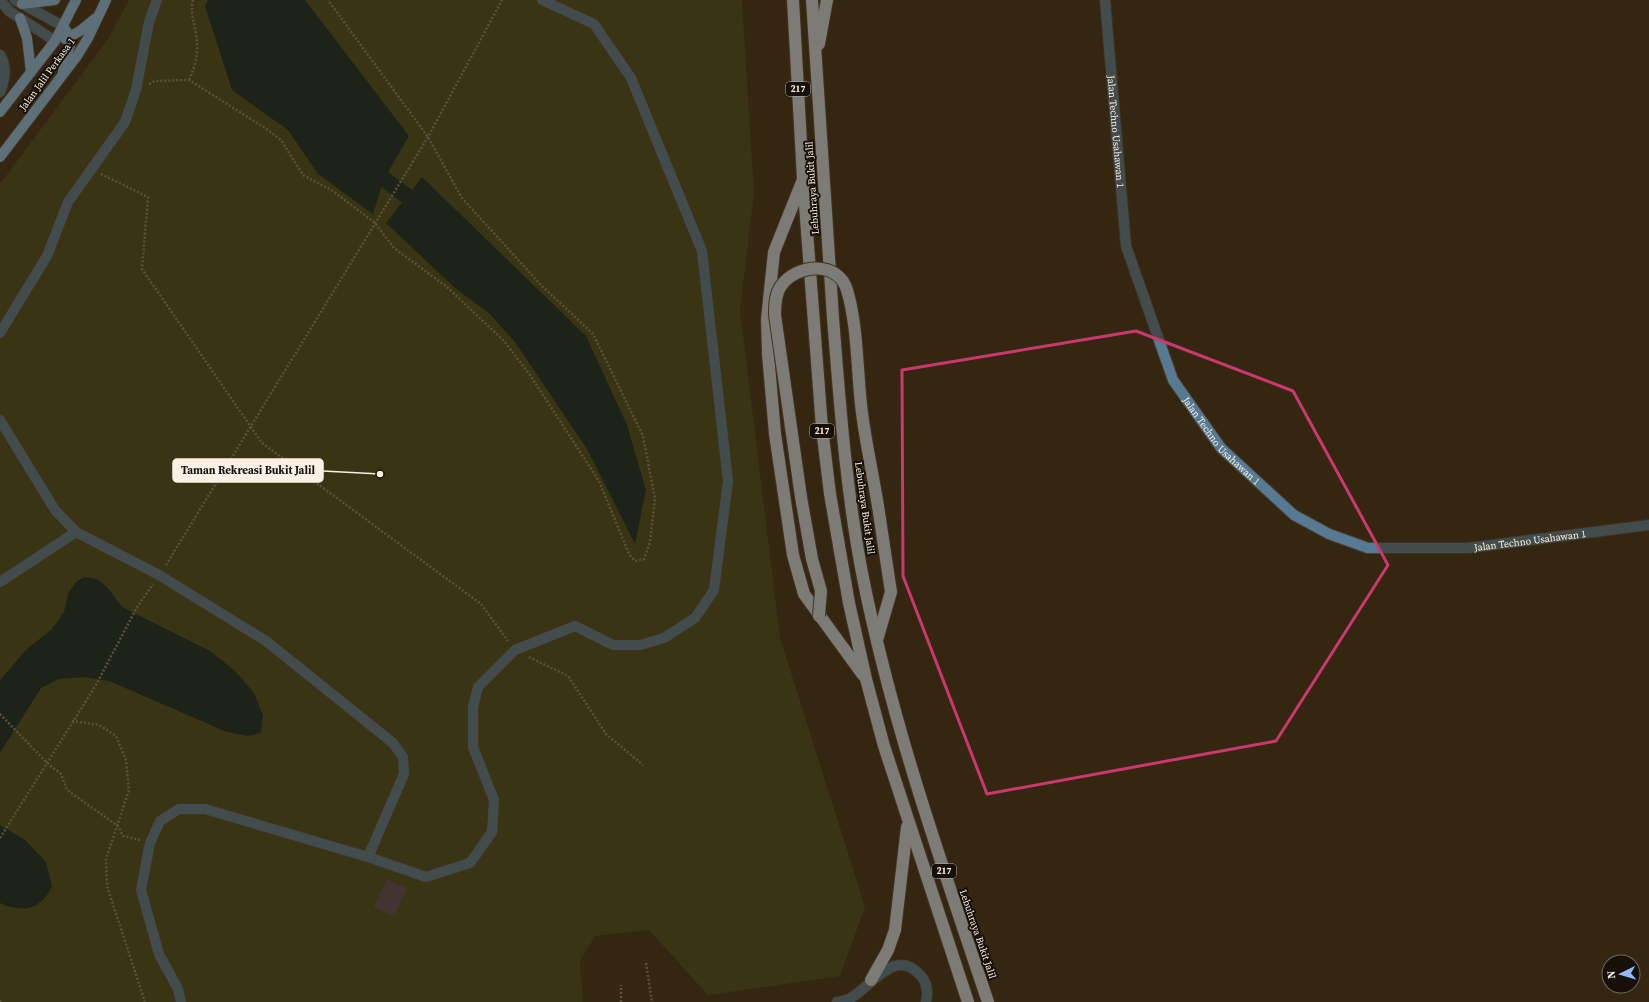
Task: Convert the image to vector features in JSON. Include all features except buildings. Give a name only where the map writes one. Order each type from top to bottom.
[{"type":"highway","name":"Lebuhraya Bukit Jalil","points":[[793,0],[803,179],[822,428],[830,494],[866,679],[884,746],[908,823],[968,1002]]},
{"type":"highway","name":"Lebuhraya Bukit Jalil","points":[[812,0],[822,175],[841,428],[863,576],[877,640],[904,747],[925,815],[988,1002]]},
{"type":"highway","points":[[816,60],[827,0]]},
{"type":"highway","points":[[803,179],[774,252],[767,319],[768,354],[775,434],[793,555],[804,594],[866,679]]},
{"type":"highway","points":[[819,616],[821,591],[812,559],[801,497],[775,315],[775,301],[780,287],[788,277],[800,270],[813,268],[827,270],[838,275],[846,288],[853,318],[862,414],[891,592],[877,640]]},
{"type":"highway","points":[[871,980],[888,950],[895,930],[908,823]]},
{"type":"main road","points":[[19,2],[55,0]]},
{"type":"main road","name":"Jalan Jalil Perkasa 1","points":[[0,112],[55,41],[76,0]]},
{"type":"main road","name":"Jalan Jalil Perkasa 1","points":[[0,157],[88,38],[106,0]]},
{"type":"main road","points":[[55,41],[64,40],[70,37],[80,31],[99,15]]},
{"type":"main road","points":[[20,18],[27,38],[31,72]]},
{"type":"main road","points":[[62,75],[70,42],[70,37],[63,26]]},
{"type":"street","points":[[0,0],[8,11],[55,41]]},
{"type":"street","points":[[0,333],[47,256],[68,202],[125,122],[136,90],[149,22],[157,0]]},
{"type":"street","points":[[181,1002],[178,988],[159,954],[141,890],[150,843],[160,822],[166,817],[180,809],[205,809],[368,857],[426,877],[470,863],[492,832],[494,800],[473,747],[473,707],[478,687],[515,650],[576,626],[613,645],[640,645],[664,638],[695,618],[714,590],[728,481],[702,250],[631,78],[594,24],[542,0]]},
{"type":"street","name":"Jalan Techno Usahawan 1","points":[[1105,0],[1126,246],[1173,380],[1221,448],[1294,515],[1328,534],[1368,548],[1468,548],[1649,525]]},
{"type":"street","points":[[19,2],[63,26]]},
{"type":"street","points":[[0,55],[4,61],[5,82],[0,92]]},
{"type":"street","points":[[0,420],[55,510],[76,532],[159,576],[266,641],[393,743],[403,757],[404,774],[368,857]]},
{"type":"street","points":[[0,582],[76,532]]},
{"type":"street","points":[[837,1002],[848,999],[871,980],[894,965],[905,965],[915,969],[924,979],[926,988],[926,1002]]},
{"type":"path","points":[[189,80],[196,62],[196,35],[191,9],[192,0]]},
{"type":"path","points":[[136,90],[155,81],[189,80],[281,140],[303,175],[332,191],[375,223],[394,248],[447,287],[504,342],[530,375],[599,481],[629,554],[635,561],[644,559],[650,542],[655,499],[643,436],[593,334],[541,285],[462,198],[428,137],[328,0]]},
{"type":"path","points":[[0,838],[96,685],[136,609],[159,576],[428,137],[502,0]]},
{"type":"path","points":[[92,170],[148,197],[142,269],[262,443],[481,604],[515,650],[568,676],[606,734],[643,765]]},
{"type":"path","points":[[0,714],[47,763],[61,774],[67,790],[118,826],[123,836],[150,843]]},
{"type":"path","points":[[72,721],[99,725],[116,736],[126,760],[129,790],[106,859],[107,886],[145,1002]]},
{"type":"path","points":[[646,963],[652,1002]]},
{"type":"path","points":[[621,985],[621,1002]]},
{"type":"highlighted area","points":[[1136,331],[1293,391],[1388,565],[1276,741],[987,794],[903,576],[902,370]]},
{"type":"green space","points":[[129,0],[742,0],[754,193],[740,310],[780,638],[865,907],[840,976],[708,995],[649,930],[595,936],[580,961],[583,1002],[0,1002],[0,184],[108,39]]},
{"type":"water","points":[[208,0],[305,0],[409,136],[384,179],[373,214],[318,174],[288,130],[232,90],[205,6]]},
{"type":"water","points":[[422,177],[586,336],[627,425],[646,490],[635,544],[587,449],[515,342],[490,314],[455,288],[386,223]]},
{"type":"water","points":[[84,577],[97,579],[108,588],[122,607],[210,651],[235,671],[254,693],[263,715],[261,733],[248,736],[227,732],[109,681],[84,677],[59,679],[41,688],[0,753],[0,680],[26,650],[52,629],[64,612],[68,594],[76,582]]},
{"type":"water","points":[[0,825],[25,840],[46,862],[52,886],[44,899],[34,906],[28,908],[17,908],[0,903]]},
{"type":"waterway","points":[[384,179],[408,197]]},
{"type":"place","name":"Taman Rekreasi Bukit Jalil","points":[[380,474]]}]
